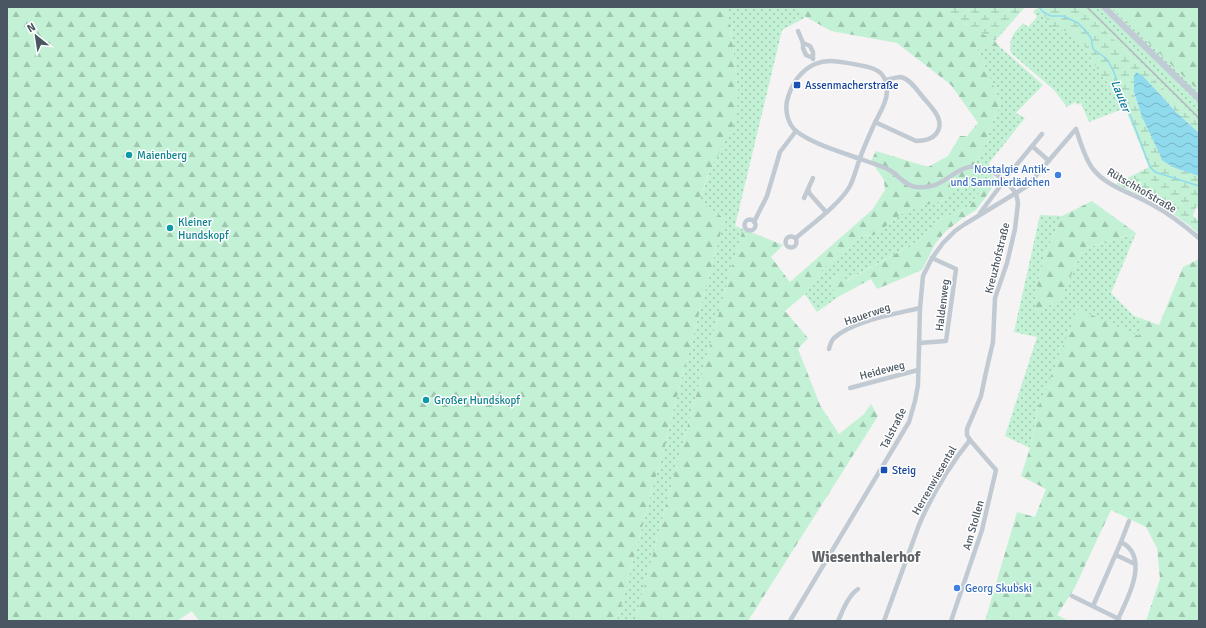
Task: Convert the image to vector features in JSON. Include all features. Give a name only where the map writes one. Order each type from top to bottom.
[{"type":"street","points":[[1104,7],[1199,100]]},
{"type":"street","points":[[798,31],[806,55],[813,58],[816,64]]},
{"type":"street","points":[[796,238],[836,203],[850,186],[860,159],[875,122],[884,105],[888,88],[886,80],[881,73],[874,69],[829,61],[816,64],[803,72],[797,79],[789,94],[786,106],[788,120],[796,131],[832,149],[860,159],[890,170],[913,187],[931,186],[947,179],[963,169],[980,167],[988,169],[1004,181],[1016,193],[1027,186],[1049,160],[1032,146]]},
{"type":"street","points":[[875,122],[916,142],[924,142],[928,140],[937,133],[939,128],[939,120],[934,111],[907,80],[901,77],[886,80]]},
{"type":"street","name":"Rütschhofstraße","points":[[1049,160],[1076,129],[1092,168],[1102,179],[1113,186],[1151,204],[1172,217],[1199,238]]},
{"type":"street","points":[[754,222],[767,196],[780,152],[796,131]]},
{"type":"street","points":[[1009,174],[1042,134]]},
{"type":"street","points":[[804,198],[813,178]]},
{"type":"street","name":"Talstraße","points":[[978,216],[1004,181]]},
{"type":"street","points":[[808,189],[810,194],[826,212]]},
{"type":"street","name":"Talstraße","points":[[790,621],[909,422],[918,385],[920,308],[923,276],[932,258],[943,243],[955,231],[1016,193]]},
{"type":"street","name":"Kreuzhofstraße","points":[[970,440],[967,435],[967,429],[981,396],[994,342],[995,298],[1006,268],[1015,229],[1018,203],[1016,193]]},
{"type":"street","name":"Haldenweg","points":[[919,343],[946,341],[956,269],[932,258]]},
{"type":"street","name":"Hauerweg","points":[[829,349],[833,338],[854,326],[920,308]]},
{"type":"street","name":"Heideweg","points":[[850,388],[918,370]]},
{"type":"street","name":"Herrenwiesental","points":[[884,621],[925,510],[958,455],[970,440]]},
{"type":"street","name":"Am Stollen","points":[[951,621],[982,530],[996,470],[970,440]]},
{"type":"street","points":[[1093,606],[1116,555],[1129,521]]},
{"type":"street","points":[[1072,596],[1118,620],[1134,583],[1135,564],[1133,552],[1127,545],[1121,542]]},
{"type":"street","points":[[1116,555],[1135,564]]},
{"type":"street","points":[[838,621],[850,596],[858,589]]},
{"type":"green space","points":[[7,7],[725,7],[731,28],[738,95],[737,118],[708,175],[699,201],[725,219],[617,621],[199,621],[192,611],[177,621],[7,621]]},
{"type":"green space","points":[[725,7],[797,7],[806,17],[782,30],[735,226],[743,229],[635,621],[617,621],[725,219],[699,201],[738,95],[731,28]]},
{"type":"green space","points":[[797,7],[937,7],[995,41],[999,46],[977,47],[1001,104],[991,126],[987,142],[975,162],[975,173],[945,200],[907,210],[874,235],[862,236],[822,270],[805,294],[785,311],[808,338],[798,349],[820,405],[839,434],[864,414],[871,404],[878,416],[748,621],[635,621],[743,229],[783,245],[771,257],[790,282],[872,210],[885,190],[884,180],[871,161],[876,151],[928,167],[948,156],[960,136],[967,136],[978,123],[951,85],[897,43],[831,31],[806,17]]},
{"type":"green space","points":[[937,7],[1025,7],[995,41]]},
{"type":"green space","points":[[1038,7],[1052,27],[1073,34],[1084,45],[1098,71],[1110,86],[1119,103],[1125,108],[1089,122],[1081,103],[1077,105],[1075,102],[1067,107],[1054,90],[1011,53],[1010,43],[1012,36],[1023,23],[1028,27],[1037,17],[1033,12]]},
{"type":"green space","points":[[1038,7],[1081,7],[1199,124],[1199,133],[1176,112],[1143,76],[1135,73],[1134,93],[1142,117],[1163,160],[1175,168],[1199,176],[1199,208],[1196,207],[1193,216],[1199,221],[1199,234],[1180,218],[1139,194],[1116,184],[1149,167],[1125,108],[1119,103],[1110,86],[1098,71],[1084,45],[1073,34],[1052,27]]},
{"type":"green space","points":[[1081,7],[1111,7],[1199,91],[1199,124]]},
{"type":"green space","points":[[1111,7],[1199,7],[1199,91]]},
{"type":"green space","points":[[999,46],[1043,85],[1016,113],[1025,118],[989,163],[992,176],[969,206],[935,222],[918,241],[846,281],[842,273],[829,281],[838,297],[817,312],[805,294],[822,270],[862,236],[874,235],[907,210],[945,200],[975,162],[987,142],[991,126],[1001,104],[977,47]]},
{"type":"green space","points":[[992,176],[998,180],[976,210],[945,232],[935,244],[922,270],[877,289],[871,279],[838,297],[829,281],[842,273],[847,281],[918,241],[935,222],[969,206]]},
{"type":"green space","points":[[1092,201],[1136,233],[1083,249],[1061,298],[1035,316],[1035,293],[1045,254],[1062,216]]},
{"type":"green space","points":[[1040,215],[1062,216],[1045,254],[1035,293],[1061,298],[1083,249],[1136,233],[1111,293],[1134,316],[1143,319],[1140,336],[1038,408],[1030,448],[1005,436],[1037,337],[1014,332]]},
{"type":"green space","points":[[1199,259],[1199,621],[1146,621],[1160,579],[1157,548],[1146,527],[1111,510],[1074,589],[1057,615],[1069,621],[985,621],[1017,512],[1035,517],[1046,489],[1021,476],[1030,448],[1038,408],[1078,309],[1139,336],[1143,319],[1159,325],[1183,267]]},
{"type":"water","points":[[1136,72],[1143,76],[1176,112],[1199,133],[1199,176],[1175,168],[1163,161],[1142,117],[1134,92],[1134,76]]},
{"type":"waterway","name":"Lauter","points":[[1039,7],[1043,12],[1051,16],[1063,16],[1078,23],[1091,38],[1093,49],[1107,59],[1113,70],[1150,167],[1155,172],[1199,186]]},
{"type":"railway","points":[[1087,7],[1199,118]]},
{"type":"place","name":"Assenmacherstraße","points":[[797,85]]},
{"type":"place","name":"Maienberg","points":[[129,155]]},
{"type":"place","name":"Nostalgie Antik- und Sammlerlädchen","points":[[1058,175]]},
{"type":"place","name":"Kleiner Hundskopf","points":[[170,228]]},
{"type":"place","name":"Großer Hundskopf","points":[[426,400]]},
{"type":"place","name":"Steig","points":[[884,470]]},
{"type":"place","name":"Georg Skubski","points":[[957,588]]},
{"type":"district","name":"Wiesenthalerhof","points":[[866,557]]}]
